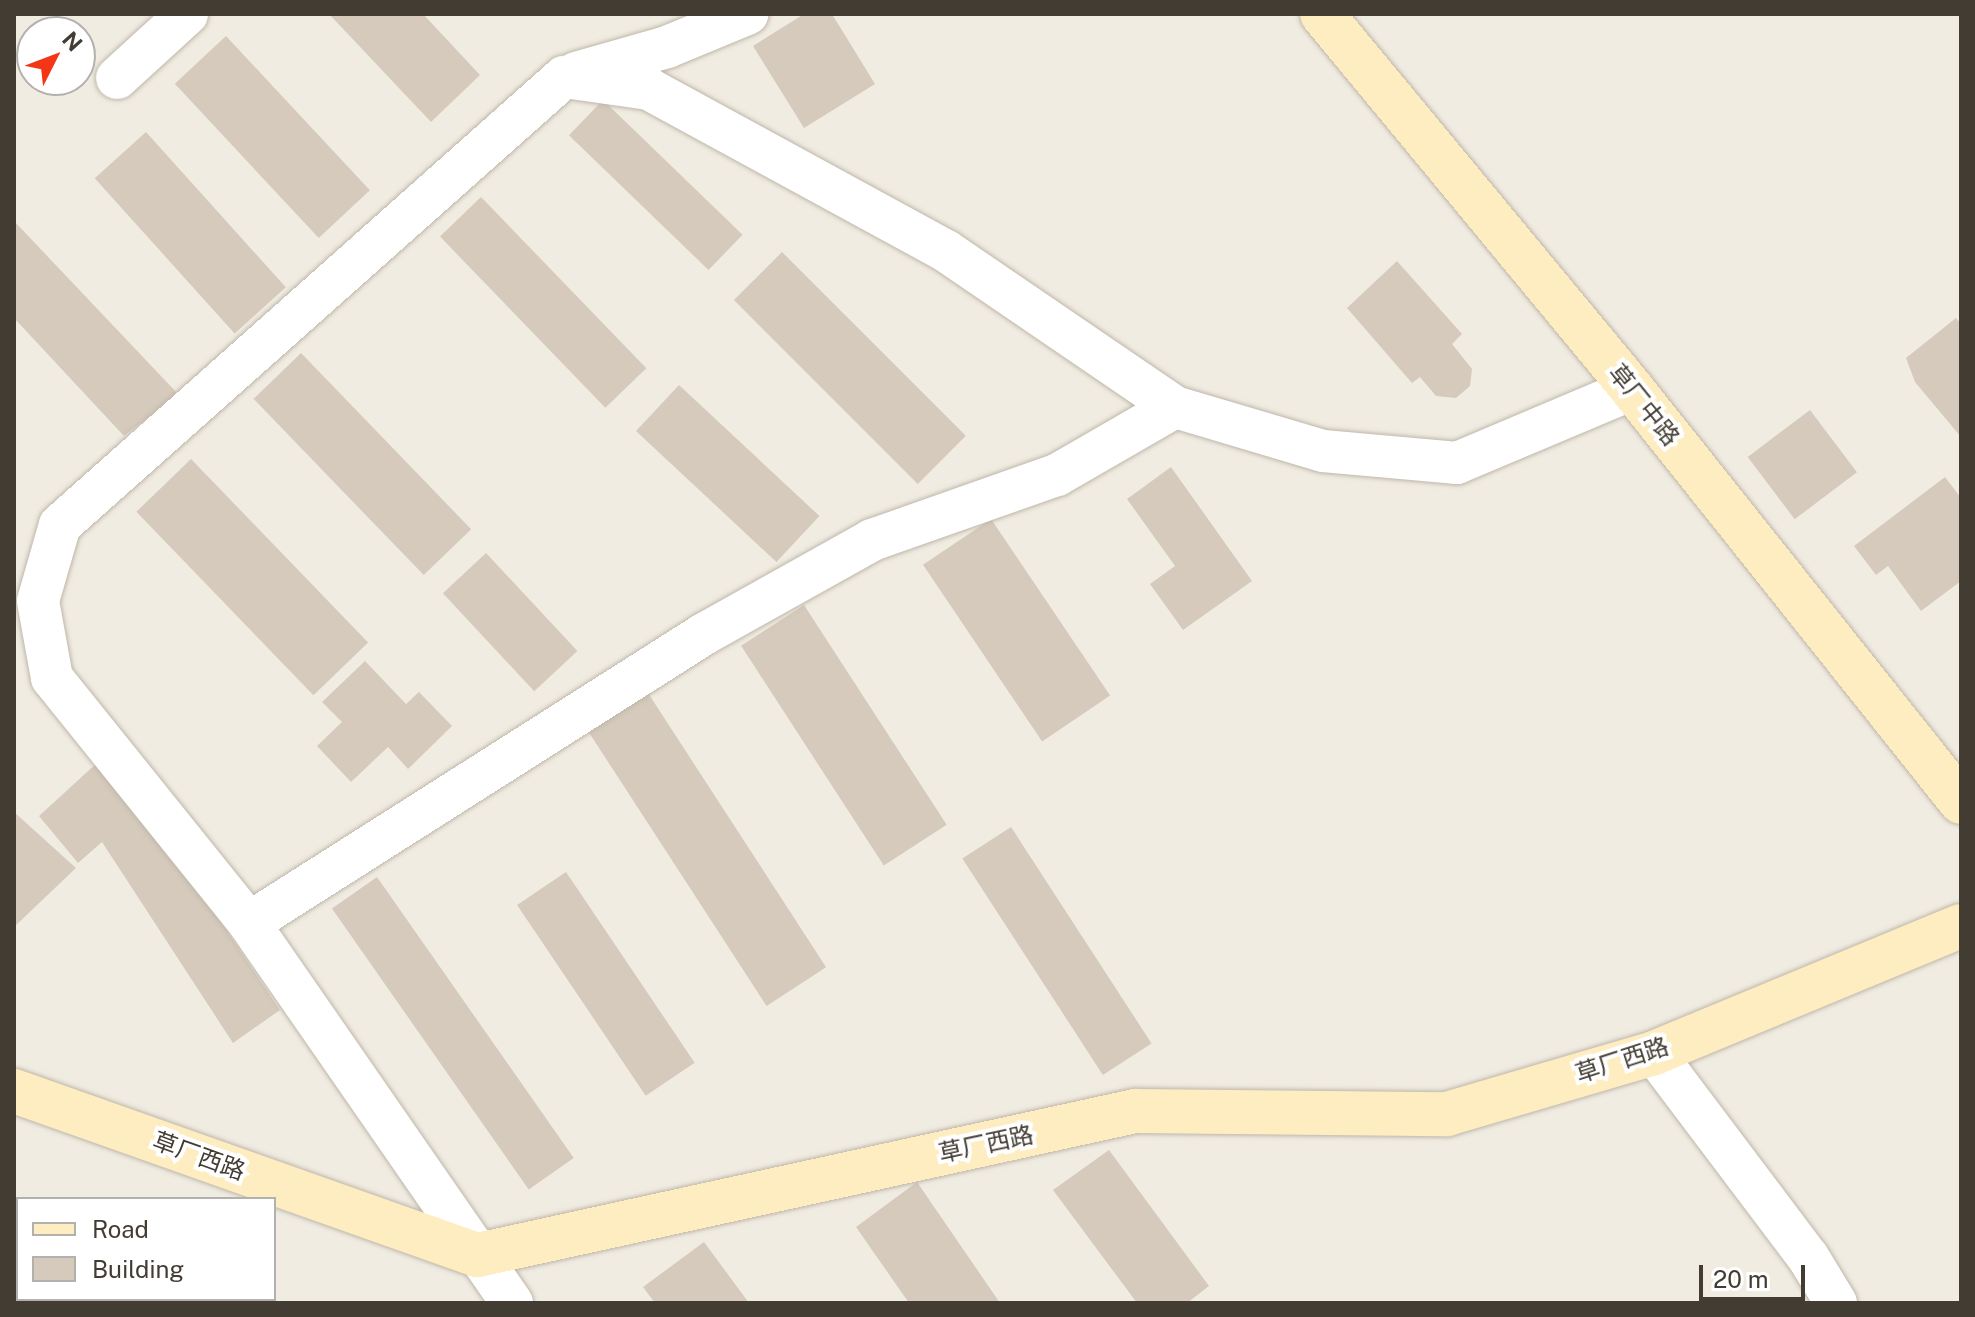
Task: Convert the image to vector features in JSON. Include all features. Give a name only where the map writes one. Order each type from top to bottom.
[{"type":"main road","name":"草厂中路","points":[[1322,14],[1632,389],[1961,802]]},
{"type":"main road","name":"草厂西路","points":[[14,1091],[478,1255],[1135,1111],[1447,1114],[1654,1053],[1961,926]]},
{"type":"street","points":[[117,78],[187,14]]},
{"type":"street","points":[[512,1303],[249,923],[52,678],[38,601],[60,525],[564,77],[667,47],[747,14]]},
{"type":"street","points":[[564,77],[649,89],[946,251],[1175,407],[1323,451],[1457,463],[1632,389]]},
{"type":"street","points":[[249,923],[704,634],[859,547],[1057,475],[1175,407]]},
{"type":"street","points":[[1654,1053],[1808,1257],[1836,1303]]},
{"type":"building","points":[[329,14],[423,14],[480,75],[431,122]]},
{"type":"building","points":[[804,14],[832,14],[875,84],[804,128],[753,46]]},
{"type":"building","points":[[226,36],[370,190],[319,238],[175,84]]},
{"type":"building","points":[[603,100],[743,235],[709,270],[569,135]]},
{"type":"building","points":[[146,132],[286,287],[235,333],[95,178]]},
{"type":"building","points":[[481,197],[646,368],[605,408],[440,237]]},
{"type":"building","points":[[14,221],[178,394],[124,436],[14,318]]},
{"type":"building","points":[[782,252],[966,436],[918,484],[734,300]]},
{"type":"building","points":[[1397,261],[1462,334],[1452,344],[1472,369],[1470,386],[1456,398],[1436,396],[1420,377],[1412,383],[1347,308]]},
{"type":"building","points":[[1956,318],[1961,324],[1961,437],[1915,382],[1906,358]]},
{"type":"building","points":[[301,353],[471,529],[424,575],[254,399]]},
{"type":"building","points":[[679,385],[819,516],[776,562],[636,431]]},
{"type":"building","points":[[1810,410],[1857,472],[1795,519],[1748,457]]},
{"type":"building","points":[[191,459],[368,642],[313,695],[136,512]]},
{"type":"building","points":[[1171,467],[1252,581],[1183,630],[1150,584],[1175,566],[1127,499]]},
{"type":"building","points":[[1945,477],[1961,498],[1961,581],[1921,611],[1888,566],[1876,575],[1854,546]]},
{"type":"building","points":[[991,519],[1110,696],[1042,741],[923,565]]},
{"type":"building","points":[[486,553],[577,651],[534,691],[443,593]]},
{"type":"building","points":[[804,605],[947,825],[884,866],[741,646]]},
{"type":"building","points":[[365,661],[406,704],[419,692],[452,726],[408,769],[388,747],[351,782],[317,746],[342,722],[322,702]]},
{"type":"building","points":[[648,693],[826,967],[767,1006],[588,732]]},
{"type":"building","points":[[98,762],[149,815],[280,1010],[233,1043],[102,842],[78,863],[39,816]]},
{"type":"building","points":[[14,812],[76,868],[14,927]]},
{"type":"building","points":[[1011,827],[1152,1043],[1103,1075],[962,859]]},
{"type":"building","points":[[566,872],[695,1063],[646,1096],[517,905]]},
{"type":"building","points":[[377,877],[574,1158],[529,1190],[332,909]]},
{"type":"building","points":[[1109,1150],[1209,1286],[1187,1303],[1137,1303],[1053,1190]]},
{"type":"building","points":[[917,1182],[1000,1303],[909,1303],[856,1227]]},
{"type":"building","points":[[704,1242],[749,1303],[655,1303],[643,1287]]},
{"type":"building","points":[[244,1301],[245,1303],[198,1303]]}]
